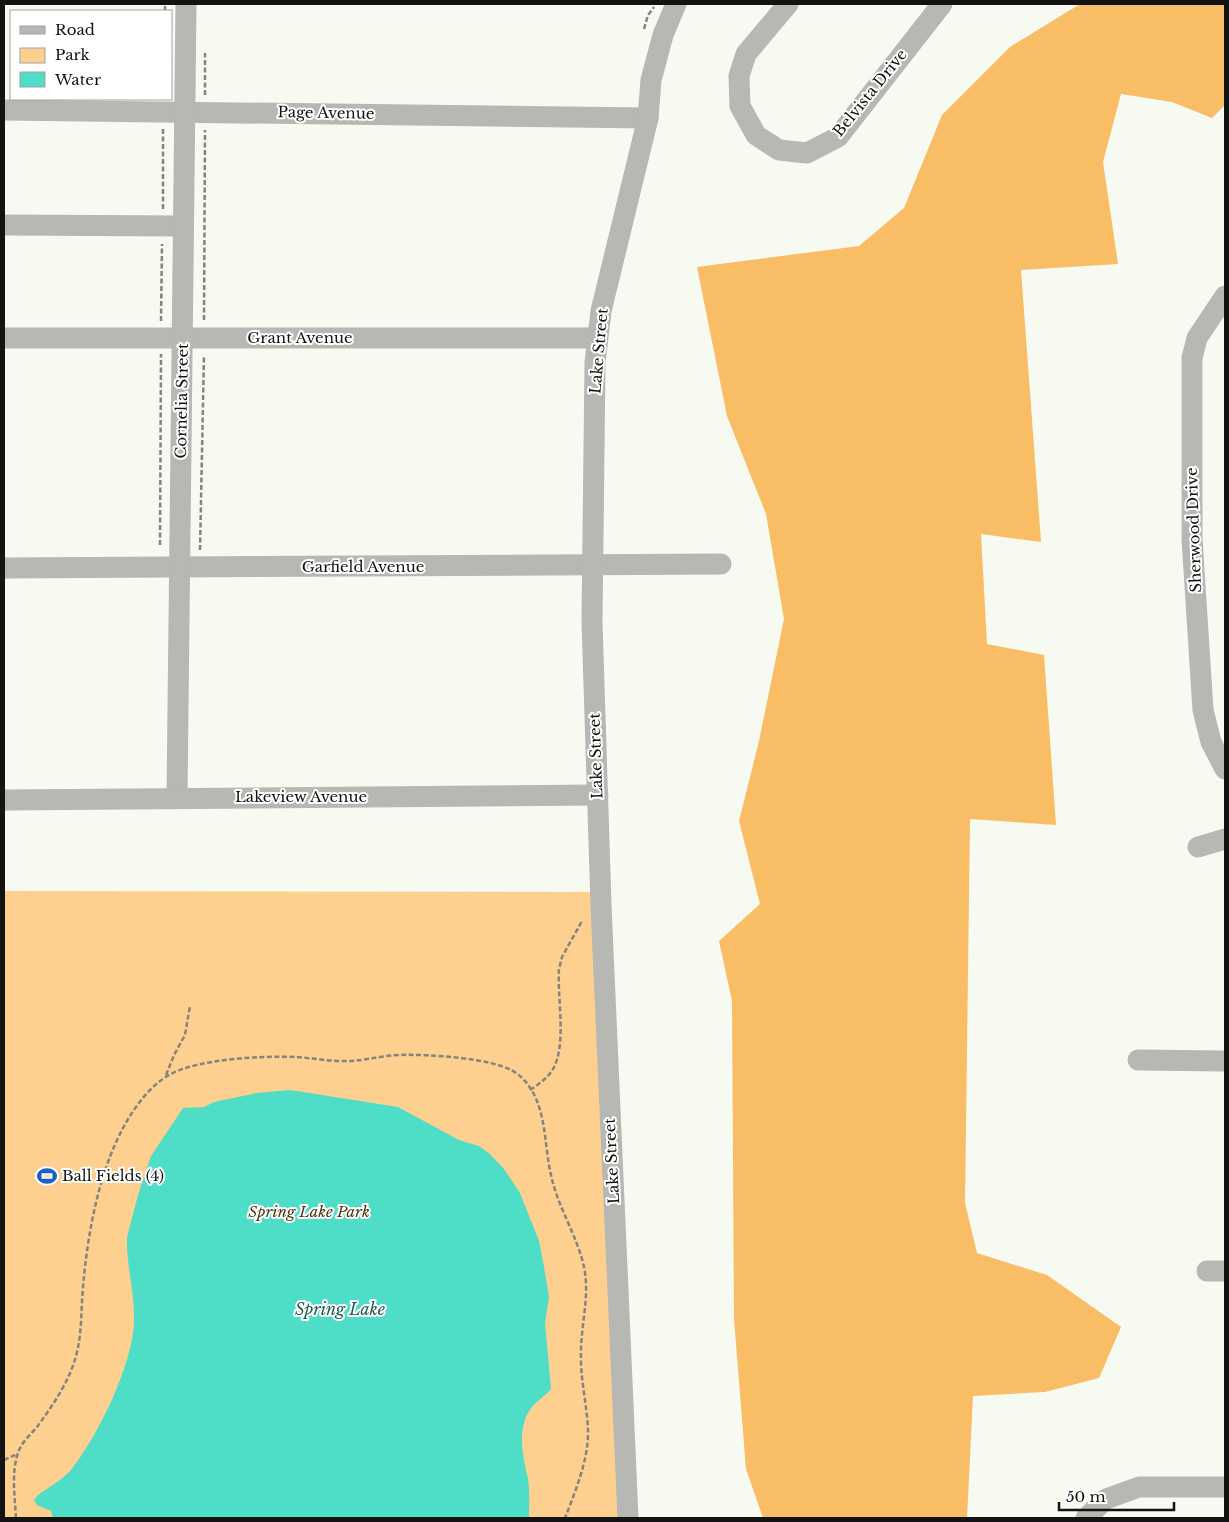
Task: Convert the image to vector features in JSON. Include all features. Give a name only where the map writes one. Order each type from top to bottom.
[{"type":"street","name":"Cornelia Street","points":[[177,798],[186,4]]},
{"type":"street","name":"Lake Street","points":[[628,1518],[598,795],[592,566],[597,338],[601,311],[648,118],[651,80],[663,34],[676,4]]},
{"type":"street","name":"Belvista Drive","points":[[788,4],[746,54],[739,76],[740,106],[756,135],[779,150],[807,153],[838,137],[942,4]]},
{"type":"street","name":"Page Avenue","points":[[4,110],[648,118]]},
{"type":"street","points":[[4,225],[183,226]]},
{"type":"street","name":"Sherwood Drive","points":[[1225,296],[1197,338],[1192,358],[1192,539],[1203,710],[1211,742],[1225,769]]},
{"type":"street","name":"Grant Avenue","points":[[4,338],[597,338]]},
{"type":"street","name":"Garfield Avenue","points":[[4,568],[721,564]]},
{"type":"street","name":"Lakeview Avenue","points":[[4,800],[598,795]]},
{"type":"street","points":[[1198,847],[1225,839]]},
{"type":"street","points":[[1138,1060],[1225,1061]]},
{"type":"street","points":[[1086,1518],[1106,1499],[1139,1487],[1225,1487]]},
{"type":"path","points":[[530,1090],[548,1077],[557,1061],[560,1043],[559,969],[569,944],[586,916]]},
{"type":"path","points":[[166,1075],[185,1035],[190,1006]]},
{"type":"path","points":[[16,1518],[15,1468],[18,1454],[59,1393],[70,1373],[77,1354],[88,1240],[93,1212],[105,1172],[134,1110],[166,1075],[189,1067],[256,1059],[298,1058],[346,1061],[399,1055],[466,1059],[516,1072],[530,1090],[546,1132],[548,1161],[556,1196],[579,1246],[586,1276],[581,1350],[583,1395],[588,1430],[585,1456],[565,1518]]},
{"type":"path","points":[[4,1460],[18,1454]]},
{"type":"green space","name":"Spring Lake Park","points":[[4,891],[600,892],[628,1518],[4,1518]]},
{"type":"shaded area","points":[[1080,4],[1225,4],[1225,105],[1212,118],[1172,102],[1121,94],[1103,162],[1118,264],[1021,270],[1041,542],[981,534],[987,644],[1044,655],[1056,825],[970,819],[965,1203],[977,1253],[1047,1275],[1121,1327],[1099,1378],[1045,1392],[973,1396],[967,1518],[763,1518],[746,1469],[734,1319],[732,1001],[719,941],[760,904],[739,821],[759,741],[784,619],[766,514],[727,416],[697,267],[859,246],[904,208],[942,115],[1010,47]]},
{"type":"water","name":"Spring Lake","points":[[290,1090],[398,1107],[459,1140],[479,1146],[490,1154],[504,1169],[520,1193],[539,1241],[549,1297],[545,1323],[551,1389],[531,1408],[526,1416],[522,1434],[523,1452],[529,1484],[529,1518],[53,1518],[51,1511],[37,1505],[34,1500],[67,1474],[81,1456],[103,1419],[128,1358],[134,1321],[127,1237],[151,1156],[183,1108],[204,1107],[214,1102],[257,1093]]},
{"type":"place","name":"Ball Fields (4)","points":[[47,1176]]}]
